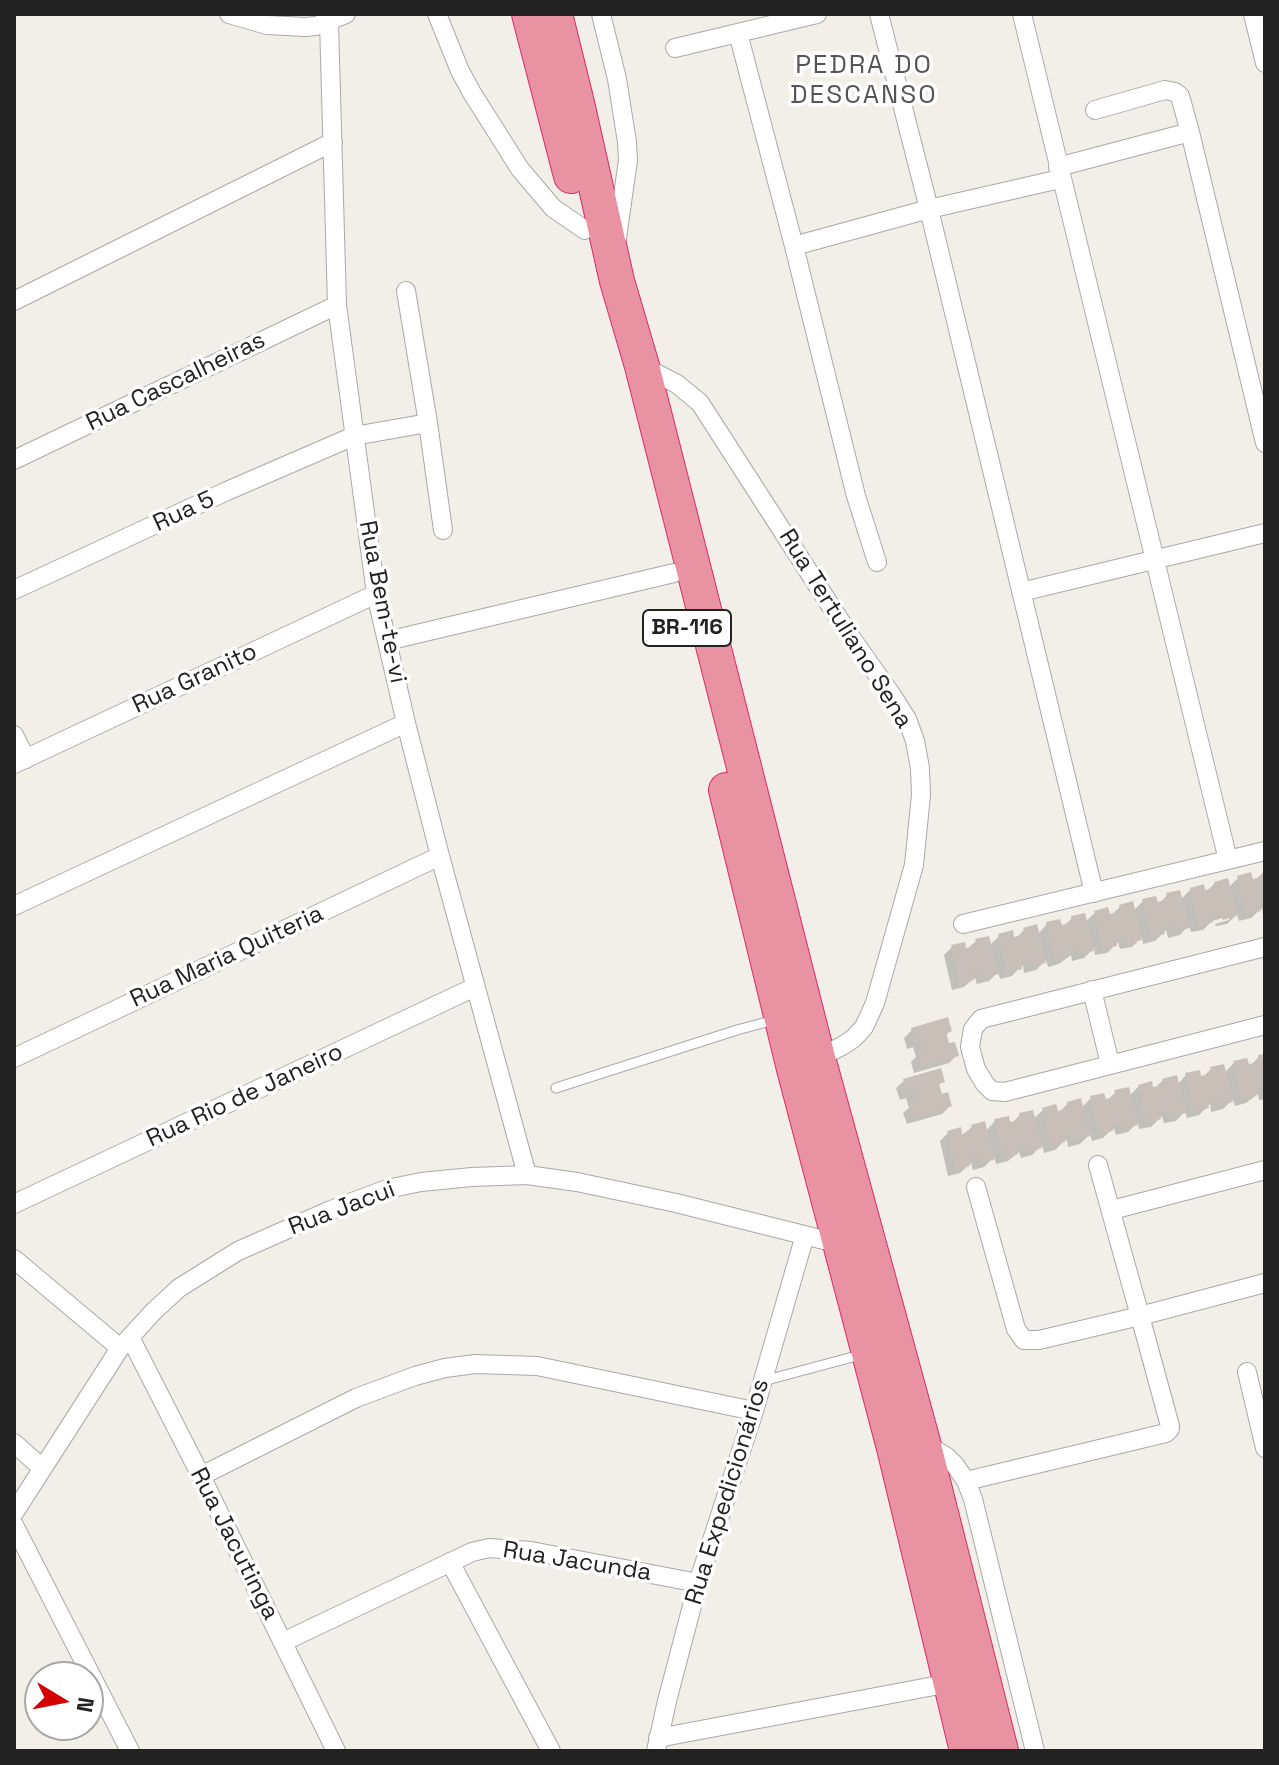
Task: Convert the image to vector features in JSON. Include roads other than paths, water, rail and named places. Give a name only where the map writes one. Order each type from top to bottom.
[{"type":"highway","name":"BR-116","points":[[529,14],[674,573],[840,1244]]},
{"type":"highway","points":[[555,14],[617,281],[642,366],[818,1058],[908,1445],[950,1683],[967,1751]]},
{"type":"highway","points":[[840,1244],[869,1352],[908,1445],[1001,1751]]},
{"type":"street","points":[[229,14],[267,25],[288,27],[316,26],[334,17]]},
{"type":"street","points":[[437,14],[460,71],[520,169],[553,208],[585,230]]},
{"type":"street","points":[[601,14],[617,79],[628,160],[617,239],[617,281]]},
{"type":"street","points":[[675,48],[817,14]]},
{"type":"street","points":[[879,14],[1094,893]]},
{"type":"street","points":[[1022,14],[1228,860]]},
{"type":"street","name":"Rua Bem-te-vi","points":[[334,17],[337,305],[376,594],[440,856],[527,1175]]},
{"type":"street","points":[[1258,17],[1265,63]]},
{"type":"street","points":[[738,33],[856,496],[877,562]]},
{"type":"street","points":[[1095,110],[1165,90],[1180,96],[1265,443]]},
{"type":"street","points":[[794,246],[1059,173],[1190,132]]},
{"type":"street","points":[[14,301],[333,142]]},
{"type":"street","points":[[406,291],[443,530]]},
{"type":"street","name":"Rua Cascalheiras","points":[[14,460],[337,305]]},
{"type":"street","name":"Rua Tertuliano Sena","points":[[642,366],[677,384],[700,403],[907,719],[915,741],[921,795],[914,865],[875,1003],[864,1027],[854,1038],[818,1058]]},
{"type":"street","name":"Rua 5","points":[[14,590],[354,436],[428,423]]},
{"type":"street","points":[[1021,592],[1265,533]]},
{"type":"street","points":[[387,641],[674,573]]},
{"type":"street","name":"Rua Granito","points":[[20,762],[376,594]]},
{"type":"street","points":[[14,906],[406,723]]},
{"type":"street","points":[[14,735],[20,762]]},
{"type":"street","points":[[963,924],[1265,851]]},
{"type":"street","name":"Rua Maria Quiteria","points":[[14,1058],[440,856]]},
{"type":"street","points":[[1264,953],[1092,990],[981,1019],[973,1029],[970,1047],[976,1069],[985,1084],[992,1091],[1005,1092],[1265,1025]]},
{"type":"street","name":"Rua Rio de Janeiro","points":[[14,1204],[475,987]]},
{"type":"street","points":[[1092,990],[1110,1064]]},
{"type":"street","points":[[966,1481],[1169,1431],[1098,1165]]},
{"type":"street","points":[[1112,1210],[1265,1170]]},
{"type":"street","name":"Rua Jacui","points":[[14,1513],[125,1343],[179,1288],[238,1251],[331,1210],[405,1184],[527,1175],[634,1194],[840,1244]]},
{"type":"street","points":[[976,1187],[1016,1329],[1027,1341],[1140,1316],[1265,1283]]},
{"type":"street","name":"Rua Expedicionários","points":[[657,1745],[698,1583],[754,1411],[805,1235]]},
{"type":"street","points":[[14,1259],[125,1343]]},
{"type":"street","name":"Rua Jacutinga","points":[[125,1343],[201,1476],[336,1751]]},
{"type":"street","points":[[201,1476],[356,1398],[415,1376],[475,1364],[537,1366],[754,1411]]},
{"type":"street","points":[[1247,1372],[1265,1448]]},
{"type":"street","points":[[14,1443],[42,1468]]},
{"type":"street","points":[[908,1445],[947,1457],[966,1481],[1035,1751]]},
{"type":"street","points":[[14,1525],[130,1751]]},
{"type":"street","name":"Rua Jacunda","points":[[283,1642],[450,1562],[489,1548],[531,1551],[698,1583]]},
{"type":"street","points":[[450,1562],[551,1751]]},
{"type":"street","points":[[657,1745],[950,1683]]},
{"type":"lane","points":[[556,1088],[782,1018]]},
{"type":"lane","points":[[763,1381],[869,1352]]},
{"type":"district","name":"PEDRA DO DESCANSO","points":[[864,81]]}]
